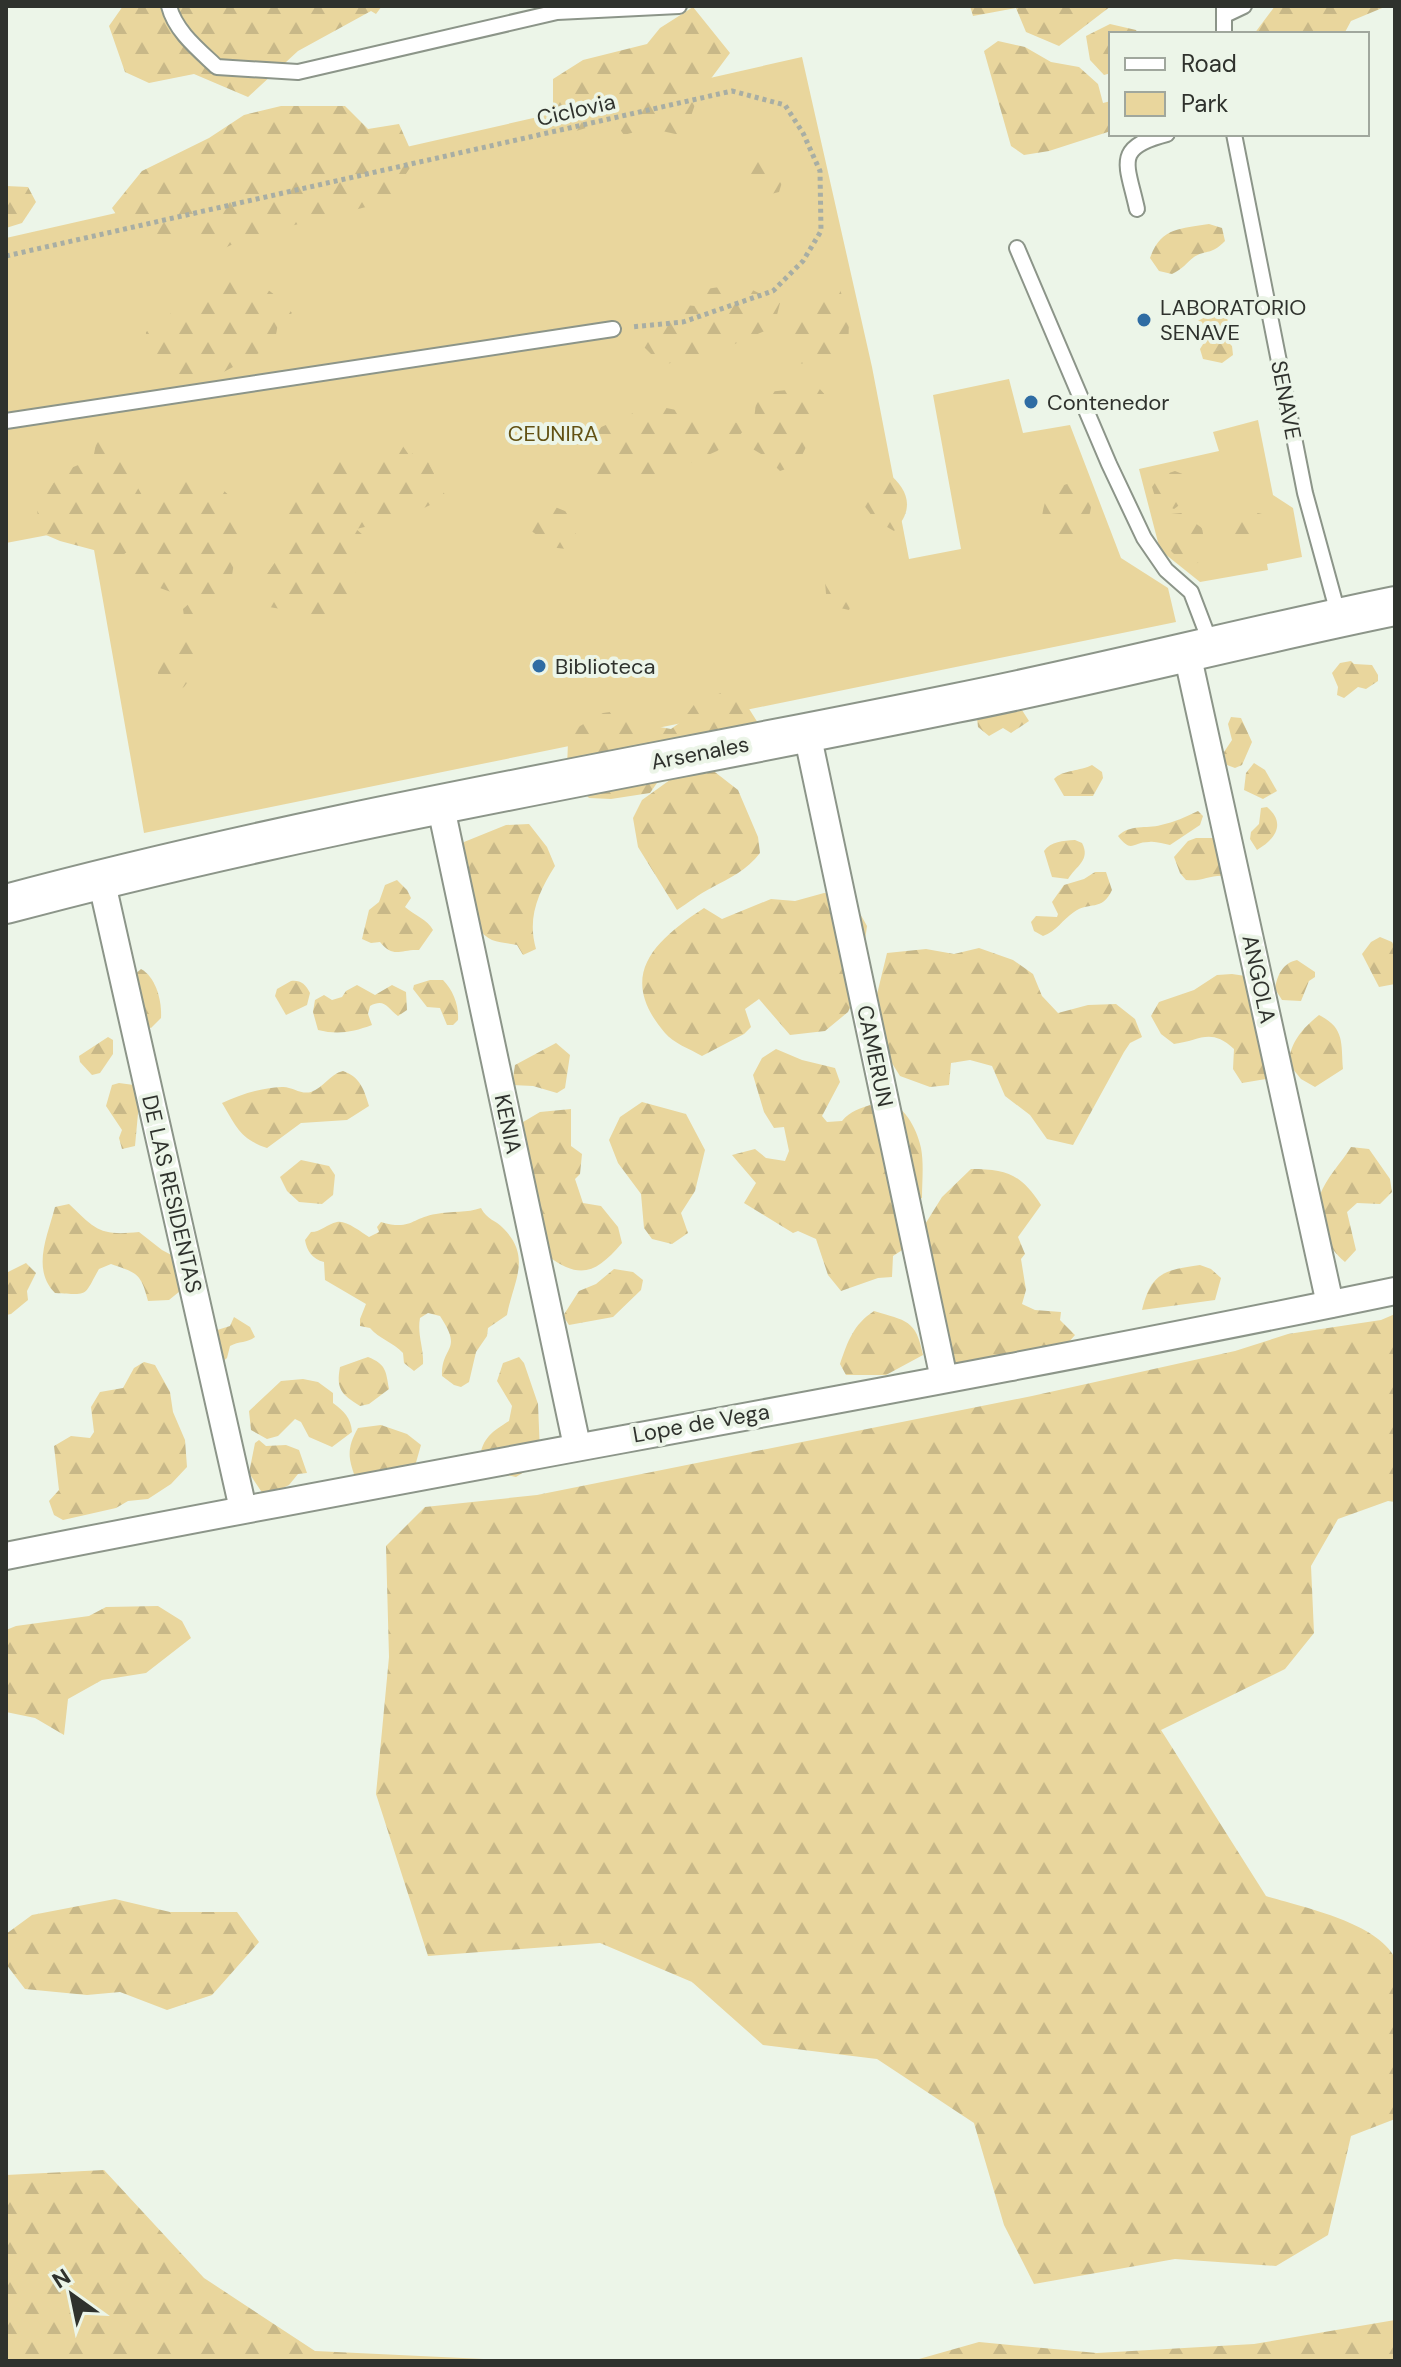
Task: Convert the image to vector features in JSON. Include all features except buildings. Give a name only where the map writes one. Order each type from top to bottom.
[{"type":"main road","name":"Arsenales","points":[[6,904],[101,879],[440,803],[807,733],[1395,606]]},
{"type":"street","name":"ANGOLA","points":[[1200,650],[1330,1304]]},
{"type":"street","name":"CAMERUN","points":[[807,733],[944,1379]]},
{"type":"street","name":"KENIA","points":[[440,803],[577,1446]]},
{"type":"street","name":"DE LAS RESIDENTAS","points":[[101,879],[243,1509]]},
{"type":"street","name":"Lope de Vega","points":[[6,1556],[1395,1291]]},
{"type":"lane","points":[[169,6],[171,16],[190,42],[217,67],[298,72],[557,12],[679,6]]},
{"type":"lane","points":[[1224,32],[1225,10],[1244,6]]},
{"type":"lane","points":[[1137,209],[1126,160],[1131,149],[1144,140],[1159,136]]},
{"type":"lane","name":"SENAVE","points":[[1234,136],[1305,493],[1339,617]]},
{"type":"lane","points":[[1017,248],[1144,538],[1166,570],[1191,592],[1200,650]]},
{"type":"lane","points":[[6,421],[613,329]]},
{"type":"path","name":"Ciclovia","points":[[6,256],[732,91],[785,105],[803,133],[820,171],[821,231],[803,261],[773,291],[683,322],[613,329]]},
{"type":"green space","points":[[123,6],[382,6],[376,14],[371,11],[298,51],[248,97],[194,74],[149,83],[125,72],[109,26]]},
{"type":"green space","points":[[970,6],[1111,6],[1059,46],[1026,32],[1016,8],[973,16]]},
{"type":"green space","points":[[1275,6],[1387,6],[1351,21],[1345,32],[1256,32]]},
{"type":"green space","points":[[693,7],[730,53],[698,96],[684,136],[649,128],[624,135],[619,128],[586,128],[553,138],[553,79],[583,60],[647,44],[660,28]]},
{"type":"green space","points":[[1110,24],[1137,32],[1109,32],[1109,74],[1104,75],[1090,60],[1086,36]]},
{"type":"green space","points":[[998,41],[1025,47],[1051,62],[1079,67],[1098,84],[1103,103],[1109,102],[1109,132],[1049,151],[1024,155],[1011,146],[984,51]]},
{"type":"green space","name":"CEUNIRA","points":[[802,57],[872,367],[909,559],[961,549],[933,395],[1009,379],[1023,433],[1070,425],[1121,558],[1168,588],[1176,622],[144,833],[90,527],[6,543],[6,238]]},
{"type":"green space","points":[[281,106],[345,106],[368,129],[399,124],[415,160],[391,197],[366,207],[247,237],[225,248],[151,234],[130,236],[112,208],[142,171],[209,138],[244,115]]},
{"type":"green space","points":[[757,159],[771,162],[785,173],[779,192],[767,195],[745,187],[748,165]]},
{"type":"green space","points":[[6,186],[28,187],[36,202],[22,223],[6,228]]},
{"type":"green space","points":[[1209,224],[1222,228],[1225,241],[1216,249],[1194,257],[1172,274],[1159,271],[1150,258],[1160,240],[1173,231]]},
{"type":"green space","points":[[232,277],[266,289],[292,313],[278,324],[274,345],[218,375],[194,380],[164,380],[145,362],[146,332],[213,282]]},
{"type":"green space","points":[[838,283],[849,318],[848,360],[795,364],[779,330],[809,295]]},
{"type":"green space","points":[[740,284],[780,303],[774,327],[714,353],[662,365],[644,347],[648,326],[676,304],[704,307],[706,289]]},
{"type":"green space","points":[[1209,315],[1227,317],[1229,330],[1225,339],[1232,346],[1233,355],[1222,363],[1203,359],[1200,349],[1205,341],[1198,336],[1196,322]]},
{"type":"green space","points":[[818,387],[828,398],[809,440],[797,465],[780,471],[751,448],[757,393]]},
{"type":"green space","points":[[652,405],[748,425],[739,436],[717,451],[643,484],[583,473],[595,456],[585,434]]},
{"type":"green space","points":[[1258,420],[1273,495],[1293,508],[1302,557],[1267,564],[1268,570],[1200,582],[1160,550],[1139,469],[1219,451],[1213,432]]},
{"type":"green space","points":[[97,439],[117,451],[148,511],[159,478],[213,474],[223,490],[243,508],[227,606],[185,624],[183,609],[193,600],[124,575],[144,548],[144,540],[120,557],[60,541],[39,532],[37,507],[61,472],[93,459]]},
{"type":"green space","points":[[400,442],[409,455],[424,449],[446,497],[404,518],[356,529],[370,541],[354,575],[361,592],[347,620],[269,607],[266,575],[283,551],[284,518],[296,484],[311,464],[334,463],[361,455],[376,457]]},
{"type":"green space","points":[[1175,471],[1190,477],[1190,497],[1174,509],[1156,500],[1152,487],[1160,476]]},
{"type":"green space","points":[[887,472],[900,486],[907,500],[905,515],[894,531],[875,520],[863,504],[870,485]]},
{"type":"green space","points":[[1074,482],[1088,489],[1091,506],[1088,519],[1067,542],[1049,541],[1042,515],[1050,489]]},
{"type":"green space","points":[[555,507],[570,513],[570,523],[582,546],[575,550],[549,547],[549,537],[537,535],[527,528],[531,517]]},
{"type":"green space","points":[[1241,509],[1262,514],[1263,534],[1254,548],[1234,547],[1224,534],[1226,519]]},
{"type":"green space","points":[[1181,513],[1202,528],[1207,556],[1196,564],[1173,553],[1165,540],[1161,515]]},
{"type":"green space","points":[[844,581],[856,595],[849,610],[827,605],[825,582]]},
{"type":"green space","points":[[191,635],[206,658],[184,687],[171,695],[160,682],[153,653],[166,639]]},
{"type":"green space","points":[[1351,661],[1372,665],[1378,681],[1366,689],[1358,687],[1344,698],[1337,695],[1338,687],[1332,673],[1340,663]]},
{"type":"green space","points":[[724,692],[741,696],[763,731],[657,783],[650,793],[611,799],[589,798],[573,781],[567,768],[568,742],[573,730],[610,712],[671,729],[682,721],[696,702]]},
{"type":"green space","points":[[1020,707],[1029,721],[1011,733],[1003,728],[989,736],[978,727],[977,718]]},
{"type":"green space","points":[[1231,717],[1241,718],[1252,742],[1242,765],[1235,768],[1227,765],[1222,755],[1232,740],[1228,724]]},
{"type":"green space","points":[[1254,763],[1265,770],[1277,791],[1263,799],[1244,790],[1246,773]]},
{"type":"green space","points":[[1092,765],[1102,772],[1103,778],[1093,796],[1064,796],[1054,779]]},
{"type":"green space","points":[[711,769],[738,790],[758,837],[760,853],[738,873],[677,910],[638,847],[633,818],[642,800],[674,777]]},
{"type":"green space","points":[[1267,807],[1276,819],[1276,830],[1274,836],[1257,850],[1250,839],[1251,832],[1259,824],[1261,808]]},
{"type":"green space","points":[[1198,811],[1203,816],[1200,825],[1170,845],[1143,842],[1129,846],[1118,836],[1128,830],[1166,824]]},
{"type":"green space","points":[[529,824],[547,847],[555,866],[536,906],[533,927],[536,949],[523,955],[517,945],[492,940],[475,923],[465,896],[461,866],[464,842],[506,825]]},
{"type":"green space","points":[[1215,838],[1226,876],[1186,880],[1180,873],[1174,857],[1188,841]]},
{"type":"green space","points":[[1075,840],[1082,843],[1084,858],[1068,879],[1052,877],[1044,851],[1054,843]]},
{"type":"green space","points":[[1095,872],[1106,872],[1112,890],[1104,901],[1074,912],[1048,934],[1043,936],[1034,931],[1031,922],[1036,916],[1057,917],[1052,902],[1064,885]]},
{"type":"green space","points":[[397,880],[411,898],[405,907],[433,930],[419,950],[393,952],[380,942],[371,943],[362,939],[369,910],[379,902],[385,885]]},
{"type":"green space","points":[[824,893],[850,896],[867,926],[858,990],[848,1012],[825,1031],[790,1035],[759,999],[745,1009],[751,1027],[744,1034],[702,1056],[668,1037],[651,1013],[643,994],[643,977],[647,962],[670,933],[704,908],[722,919],[771,899],[795,901]]},
{"type":"green space","points":[[1380,937],[1392,942],[1395,948],[1395,984],[1379,987],[1362,954],[1371,942]]},
{"type":"green space","points":[[979,948],[1013,960],[1033,974],[1042,996],[1058,1013],[1088,1005],[1116,1004],[1135,1019],[1142,1037],[1130,1043],[1124,1052],[1073,1145],[1047,1139],[1030,1115],[1005,1096],[992,1066],[970,1060],[951,1063],[949,1085],[930,1087],[900,1076],[878,1041],[872,1015],[887,953],[926,949],[954,954]]},
{"type":"green space","points":[[1297,960],[1315,972],[1315,977],[1309,981],[1301,1001],[1282,1000],[1275,989],[1277,979],[1284,967]]},
{"type":"green space","points":[[141,969],[151,978],[160,1004],[161,1018],[151,1028],[146,1026],[133,976]]},
{"type":"green space","points":[[1217,975],[1259,978],[1277,1067],[1266,1079],[1242,1083],[1233,1069],[1234,1049],[1226,1042],[1205,1037],[1174,1044],[1161,1034],[1151,1016],[1159,1002],[1194,990]]},
{"type":"green space","points":[[443,980],[452,993],[458,1014],[458,1020],[453,1025],[447,1025],[440,1008],[427,1007],[413,989],[414,985]]},
{"type":"green space","points":[[291,981],[302,983],[310,993],[307,1005],[286,1015],[275,996],[277,989]]},
{"type":"green space","points":[[357,985],[375,995],[392,985],[406,992],[407,1010],[398,1016],[379,1003],[370,1006],[368,1014],[372,1025],[345,1032],[318,1030],[313,1012],[315,1000],[324,995],[332,1000],[342,997]]},
{"type":"green space","points":[[1319,1015],[1333,1025],[1340,1037],[1343,1069],[1315,1087],[1301,1079],[1288,1063],[1299,1036]]},
{"type":"green space","points":[[108,1037],[113,1040],[113,1054],[100,1073],[92,1075],[80,1062],[79,1056]]},
{"type":"green space","points":[[556,1043],[570,1055],[565,1088],[557,1093],[533,1086],[512,1085],[515,1065]]},
{"type":"green space","points":[[776,1049],[802,1060],[835,1068],[840,1082],[822,1116],[827,1122],[842,1121],[856,1110],[882,1102],[898,1107],[915,1130],[922,1154],[922,1198],[910,1205],[910,1245],[893,1256],[892,1277],[878,1278],[841,1291],[828,1275],[816,1239],[798,1231],[793,1233],[744,1203],[756,1183],[732,1155],[755,1149],[766,1158],[785,1161],[789,1151],[784,1127],[774,1128],[764,1112],[753,1075],[762,1058]]},
{"type":"green space","points":[[343,1071],[360,1084],[369,1106],[347,1120],[301,1123],[267,1148],[245,1136],[222,1103],[251,1092],[274,1088],[311,1092]]},
{"type":"green space","points":[[112,1085],[134,1085],[140,1092],[135,1146],[122,1149],[119,1138],[122,1130],[106,1106]]},
{"type":"green space","points":[[642,1102],[686,1114],[705,1150],[695,1191],[681,1213],[688,1233],[672,1244],[652,1239],[644,1228],[641,1194],[618,1163],[609,1140],[620,1117]]},
{"type":"green space","points":[[571,1109],[571,1146],[582,1154],[580,1174],[575,1179],[583,1203],[601,1206],[618,1227],[622,1243],[605,1261],[579,1271],[548,1256],[518,1125],[540,1112]]},
{"type":"green space","points":[[1351,1147],[1369,1149],[1390,1179],[1392,1192],[1380,1204],[1357,1203],[1347,1212],[1356,1250],[1345,1262],[1322,1232],[1318,1204],[1326,1182]]},
{"type":"green space","points":[[301,1160],[329,1166],[335,1175],[333,1195],[322,1204],[299,1202],[287,1191],[280,1177]]},
{"type":"green space","points":[[971,1169],[1012,1175],[1027,1186],[1041,1205],[1018,1237],[1025,1254],[1021,1259],[1026,1290],[1022,1304],[1035,1310],[1061,1312],[1060,1320],[1075,1335],[1056,1357],[964,1380],[947,1351],[919,1234],[942,1197]]},
{"type":"green space","points":[[69,1204],[100,1229],[115,1233],[139,1232],[177,1258],[185,1287],[169,1300],[148,1301],[137,1275],[111,1264],[99,1269],[84,1292],[55,1293],[44,1273],[43,1252],[55,1207]]},
{"type":"green space","points":[[481,1208],[512,1240],[519,1260],[518,1270],[507,1315],[488,1328],[487,1336],[476,1352],[469,1382],[461,1387],[442,1376],[451,1343],[440,1316],[428,1313],[420,1318],[423,1364],[414,1371],[404,1363],[403,1353],[399,1349],[370,1328],[360,1326],[366,1304],[325,1280],[324,1262],[311,1254],[305,1240],[311,1232],[337,1222],[369,1237],[379,1232],[377,1227],[381,1222],[399,1225],[436,1214]]},
{"type":"green space","points":[[26,1263],[36,1273],[27,1291],[28,1300],[6,1315],[6,1273]]},
{"type":"green space","points":[[1200,1265],[1221,1278],[1215,1300],[1142,1310],[1150,1288],[1161,1276]]},
{"type":"green space","points":[[614,1269],[633,1272],[643,1280],[641,1290],[613,1317],[569,1325],[563,1316],[579,1291],[596,1284]]},
{"type":"green space","points":[[874,1311],[908,1323],[917,1334],[923,1355],[886,1375],[846,1375],[840,1364],[849,1341],[861,1322]]},
{"type":"green space","points":[[1395,1314],[1395,1502],[1388,1501],[1338,1519],[1311,1566],[1314,1633],[1285,1669],[1161,1730],[1266,1896],[1356,1925],[1386,1945],[1395,1958],[1395,2119],[1351,2136],[1328,2235],[1276,2266],[1175,2259],[1034,2284],[1004,2225],[974,2123],[877,2059],[763,2045],[692,1982],[600,1943],[428,1956],[376,1794],[389,1657],[386,1546],[425,1507],[537,1495],[1032,1396],[1235,1351],[1288,1334],[1381,1320]]},
{"type":"green space","points":[[234,1317],[250,1327],[255,1337],[230,1346],[227,1358],[221,1363],[214,1331],[230,1326]]},
{"type":"green space","points":[[368,1357],[384,1369],[389,1389],[369,1404],[360,1406],[341,1390],[340,1367]]},
{"type":"green space","points":[[519,1357],[538,1404],[540,1452],[532,1467],[516,1477],[497,1473],[480,1458],[489,1436],[509,1421],[512,1406],[497,1381],[503,1363]]},
{"type":"green space","points":[[144,1362],[155,1365],[170,1392],[173,1412],[185,1440],[187,1467],[171,1484],[148,1499],[128,1501],[116,1508],[63,1520],[54,1515],[49,1501],[59,1490],[54,1446],[71,1436],[90,1438],[94,1432],[91,1407],[100,1392],[123,1388],[134,1368]]},
{"type":"green space","points":[[303,1379],[318,1382],[333,1393],[333,1403],[344,1412],[350,1423],[352,1432],[332,1447],[309,1437],[301,1422],[295,1419],[278,1436],[267,1439],[251,1430],[249,1411],[281,1381]]},
{"type":"green space","points":[[381,1425],[407,1434],[421,1445],[413,1473],[357,1482],[350,1454],[354,1435],[358,1428]]},
{"type":"green space","points":[[259,1440],[266,1446],[286,1445],[299,1450],[307,1473],[298,1474],[289,1485],[265,1497],[249,1473],[255,1443]]},
{"type":"green space","points":[[158,1606],[182,1621],[191,1638],[146,1673],[102,1680],[68,1699],[64,1735],[35,1718],[6,1712],[6,1630],[89,1616],[106,1607]]},
{"type":"green space","points":[[115,1899],[170,1912],[237,1912],[259,1942],[212,1995],[167,2010],[120,1992],[87,1995],[25,1989],[6,1964],[6,1934],[32,1915]]},
{"type":"green space","points":[[104,2170],[204,2278],[315,2351],[527,2361],[6,2361],[6,2175]]},
{"type":"green space","points":[[1395,2320],[1395,2361],[912,2361],[979,2342],[1097,2353],[1254,2344]]},
{"type":"place","name":"LABORATORIO SENAVE","points":[[1144,320]]},
{"type":"place","name":"Contenedor","points":[[1031,402]]},
{"type":"place","name":"Biblioteca","points":[[539,666]]}]
